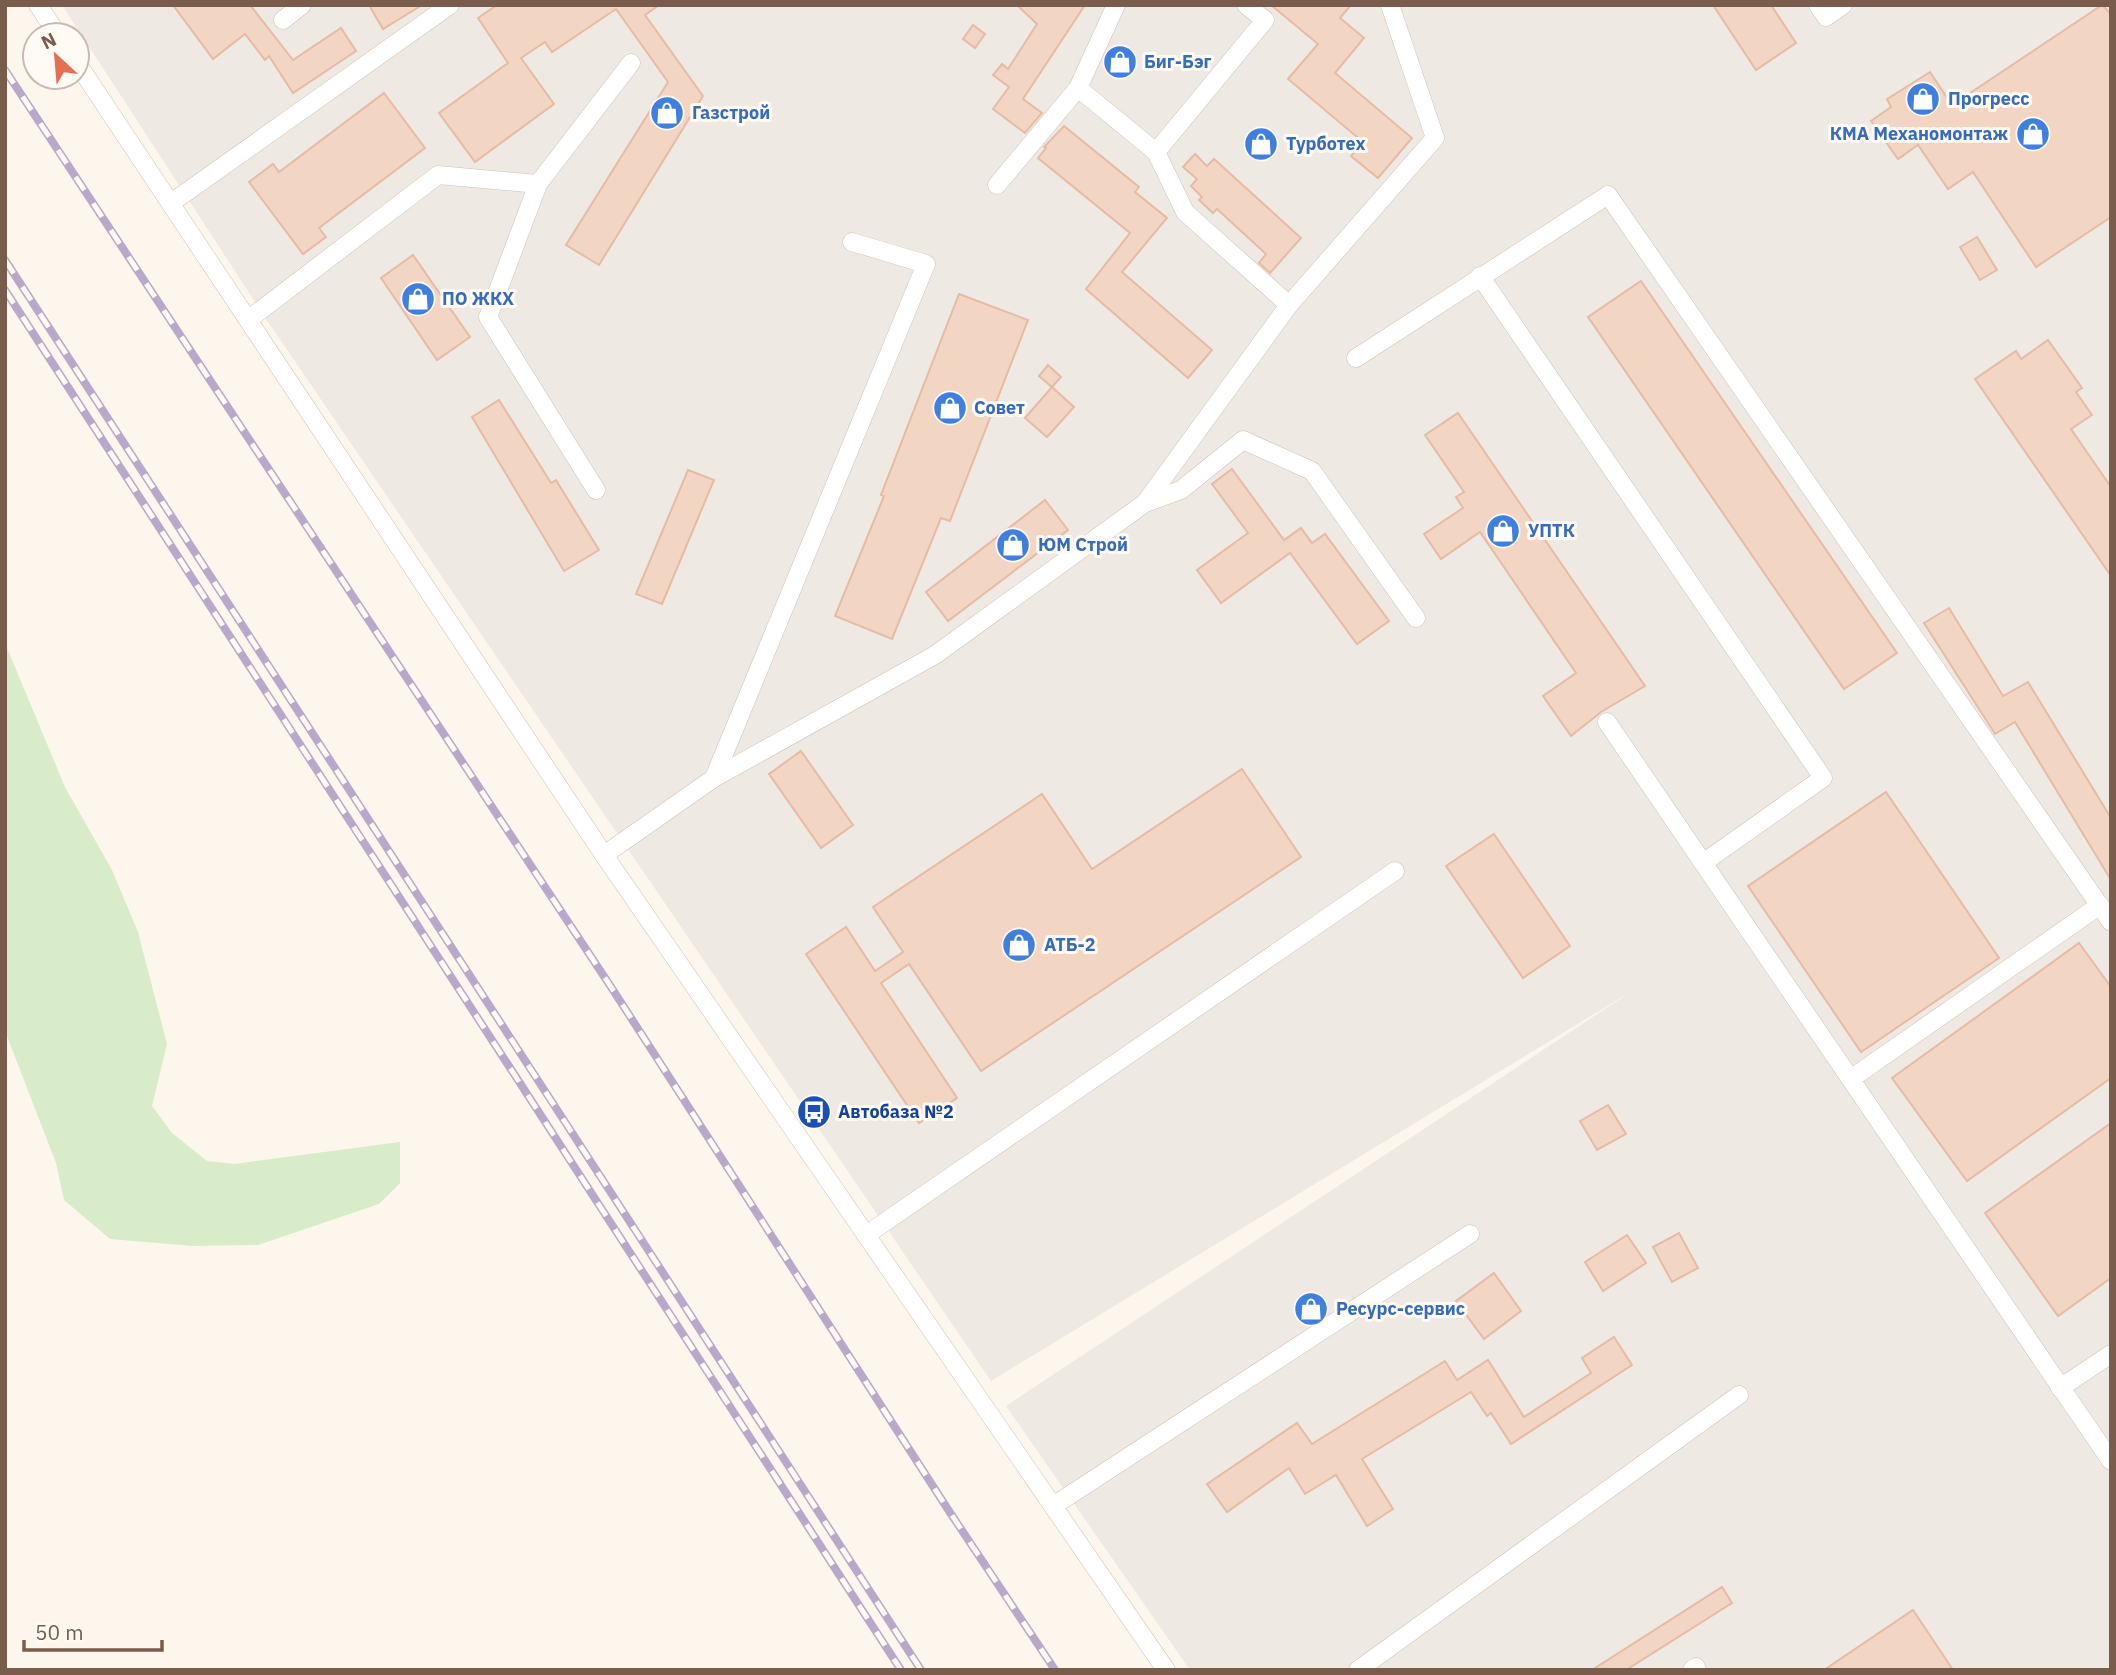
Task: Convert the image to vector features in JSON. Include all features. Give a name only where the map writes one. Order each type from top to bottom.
[{"type":"street","points":[[38,5],[49,21]]},
{"type":"street","points":[[283,20],[302,5]]},
{"type":"street","points":[[171,202],[450,5]]},
{"type":"street","points":[[997,185],[1078,88],[1116,5]]},
{"type":"street","points":[[1156,152],[1265,20],[1246,5]]},
{"type":"street","points":[[1145,503],[1289,304],[1435,138],[1390,5]]},
{"type":"street","points":[[1818,5],[1826,17],[1843,5]]},
{"type":"street","points":[[596,490],[488,317],[538,184],[631,63]]},
{"type":"street","points":[[91,84],[604,855],[1166,1670]]},
{"type":"street","points":[[1078,88],[1156,152],[1185,212],[1289,304]]},
{"type":"street","points":[[249,318],[438,175],[538,184]]},
{"type":"street","points":[[1356,358],[1608,195],[2111,922]]},
{"type":"street","points":[[714,778],[926,264],[852,242]]},
{"type":"street","points":[[1480,276],[1823,778],[1703,863]]},
{"type":"street","points":[[604,855],[714,778],[935,655],[1145,503],[1181,490],[1244,440],[1312,471],[1416,618]]},
{"type":"street","points":[[1607,722],[2111,1461]]},
{"type":"street","points":[[866,1234],[1395,871]]},
{"type":"street","points":[[1852,1078],[2099,905]]},
{"type":"street","points":[[1053,1506],[1470,1234]]},
{"type":"street","points":[[2060,1388],[2111,1354]]},
{"type":"street","points":[[1358,1670],[1739,1395]]},
{"type":"shaded area","points":[[62,5],[2111,5],[2111,1670],[1190,1670],[1006,1406],[1632,991],[991,1381],[266,319],[91,50],[91,21],[72,21]]},
{"type":"green space","points":[[5,643],[65,787],[112,870],[138,932],[167,1044],[152,1106],[172,1133],[207,1161],[234,1164],[400,1142],[400,1183],[379,1204],[258,1245],[193,1246],[110,1239],[64,1200],[56,1163],[5,1031]]},
{"type":"building","points":[[173,5],[250,5],[293,60],[341,28],[356,51],[293,93],[269,56],[265,60],[245,34],[213,59]]},
{"type":"building","points":[[369,5],[422,5],[383,29]]},
{"type":"building","points":[[497,5],[659,5],[645,15],[703,96],[599,265],[566,245],[668,82],[616,9],[552,52],[545,42],[521,58],[554,104],[475,162],[439,113],[508,63],[478,18]]},
{"type":"building","points":[[1017,5],[1085,5],[1023,99],[1042,113],[1025,133],[993,109],[1009,87],[993,75],[1002,64],[1008,69],[1037,24]]},
{"type":"building","points":[[1271,5],[1351,5],[1340,18],[1364,38],[1335,73],[1412,138],[1378,178],[1351,156],[1363,142],[1288,79],[1318,44]]},
{"type":"building","points":[[1713,5],[1771,5],[1796,43],[1756,70]]},
{"type":"building","points":[[2102,5],[2111,14],[2111,217],[2036,267],[1973,172],[1948,189],[1918,145],[1898,159],[1871,121],[1891,107],[1887,99],[1930,72],[1952,105]]},
{"type":"building","points":[[973,25],[985,34],[975,48],[963,39]]},
{"type":"building","points":[[384,93],[425,148],[319,228],[326,237],[303,254],[249,182],[273,164],[279,172]]},
{"type":"building","points":[[1064,126],[1139,187],[1135,192],[1167,218],[1122,272],[1212,350],[1188,378],[1086,289],[1130,233],[1038,158],[1046,148],[1044,147]]},
{"type":"building","points":[[1195,154],[1207,166],[1214,159],[1301,238],[1270,273],[1259,263],[1266,254],[1217,209],[1213,213],[1199,200],[1202,197],[1191,186],[1197,179],[1183,167]]},
{"type":"building","points":[[1977,237],[1997,270],[1980,280],[1960,247]]},
{"type":"building","points":[[413,255],[470,337],[437,360],[381,278]]},
{"type":"building","points":[[1641,281],[1897,653],[1844,689],[1588,317]]},
{"type":"building","points":[[959,294],[1028,320],[950,521],[941,518],[892,639],[835,616],[884,496],[881,495]]},
{"type":"building","points":[[2048,340],[2082,388],[2076,392],[2092,415],[2071,429],[2111,487],[2111,576],[1975,379],[2016,351],[2021,359]]},
{"type":"building","points":[[1048,365],[1061,377],[1052,387],[1039,376]]},
{"type":"building","points":[[1052,387],[1074,407],[1047,437],[1025,418]]},
{"type":"building","points":[[499,400],[551,483],[556,480],[599,550],[564,571],[472,417]]},
{"type":"building","points":[[1458,413],[1645,686],[1601,712],[1571,736],[1543,696],[1576,673],[1480,532],[1441,559],[1424,534],[1463,508],[1456,497],[1464,492],[1425,435]]},
{"type":"building","points":[[1232,469],[1284,540],[1301,528],[1312,543],[1325,534],[1389,621],[1357,644],[1290,553],[1221,603],[1197,570],[1248,533],[1212,484]]},
{"type":"building","points":[[688,470],[714,480],[662,604],[636,594]]},
{"type":"building","points":[[1045,500],[1068,530],[948,621],[926,592]]},
{"type":"building","points":[[1949,608],[2003,696],[2028,682],[2111,818],[2111,880],[2015,722],[1995,734],[1924,623]]},
{"type":"building","points":[[801,751],[853,825],[821,848],[769,774]]},
{"type":"building","points":[[1242,769],[1301,857],[981,1071],[909,964],[881,983],[957,1098],[919,1123],[806,954],[846,927],[875,971],[903,952],[873,907],[1042,794],[1092,869]]},
{"type":"building","points":[[1886,792],[1999,958],[1861,1052],[1748,886]]},
{"type":"building","points":[[1494,834],[1570,946],[1523,978],[1446,866]]},
{"type":"building","points":[[2079,943],[2111,987],[2111,1078],[1967,1181],[1892,1078]]},
{"type":"building","points":[[1608,1105],[1626,1134],[1597,1150],[1580,1121]]},
{"type":"building","points":[[2111,1123],[2111,1278],[2058,1316],[1985,1213]]},
{"type":"building","points":[[1679,1233],[1698,1268],[1672,1282],[1653,1247]]},
{"type":"building","points":[[1627,1235],[1646,1263],[1603,1291],[1585,1262]]},
{"type":"building","points":[[1494,1273],[1521,1311],[1484,1339],[1456,1301]]},
{"type":"building","points":[[1614,1337],[1632,1365],[1511,1444],[1491,1413],[1487,1416],[1471,1392],[1362,1459],[1393,1509],[1367,1526],[1336,1475],[1305,1494],[1289,1468],[1227,1512],[1207,1484],[1297,1423],[1312,1444],[1445,1361],[1457,1380],[1488,1360],[1524,1417],[1591,1373],[1582,1358]]},
{"type":"building","points":[[1722,1587],[1732,1603],[1626,1670],[1592,1670]]},
{"type":"building","points":[[1913,1610],[1953,1670],[1824,1670]]},
{"type":"railway","points":[[5,70],[613,990],[949,1511],[1055,1670]]},
{"type":"railway","points":[[5,260],[921,1670]]},
{"type":"railway","points":[[5,290],[901,1670]]},
{"type":"place","name":"Биг-Бэг","points":[[1120,62]]},
{"type":"place","name":"Прогресс","points":[[1923,99]]},
{"type":"place","name":"Газстрой","points":[[667,113]]},
{"type":"place","name":"КМА Механомонтаж","points":[[2033,134]]},
{"type":"place","name":"Турботех","points":[[1261,144]]},
{"type":"place","name":"ПО ЖКХ","points":[[418,299]]},
{"type":"place","name":"Совет","points":[[950,408]]},
{"type":"place","name":"УПТК","points":[[1503,531]]},
{"type":"place","name":"ЮМ Строй","points":[[1013,545]]},
{"type":"place","name":"АТБ-2","points":[[1019,945]]},
{"type":"place","name":"Автобаза №2","points":[[814,1112]]},
{"type":"place","name":"Ресурс-сервис","points":[[1311,1309]]}]
